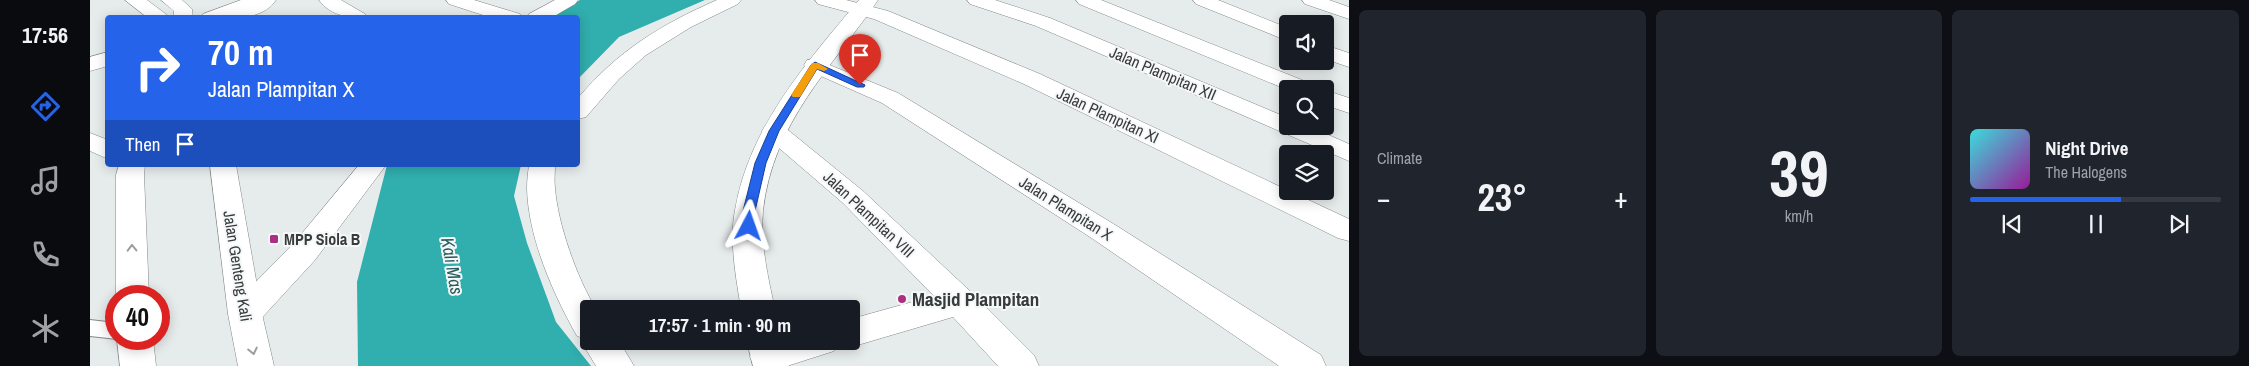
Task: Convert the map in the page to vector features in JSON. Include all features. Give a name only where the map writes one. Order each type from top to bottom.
[{"type":"street","points":[[170,0],[183,9],[184,15]]},
{"type":"street","points":[[218,15],[258,0]]},
{"type":"street","points":[[241,15],[267,0]]},
{"type":"street","points":[[328,0],[353,15]]},
{"type":"street","points":[[455,0],[503,15]]},
{"type":"street","points":[[542,15],[569,0]]},
{"type":"street","points":[[580,110],[611,74],[643,47],[697,15],[732,0]]},
{"type":"street","name":"Jalan Plampitan XI","points":[[824,0],[866,4],[1032,79],[1349,231]]},
{"type":"street","name":"Jalan Plampitan XII","points":[[976,0],[1043,22],[1349,153]]},
{"type":"street","points":[[1085,0],[1282,80]]},
{"type":"street","points":[[1202,0],[1279,31]]},
{"type":"street","points":[[1311,0],[1349,13]]},
{"type":"street","points":[[756,300],[751,272],[749,211],[761,163],[774,131],[815,65],[866,4]]},
{"type":"street","points":[[140,8],[155,15]]},
{"type":"street","points":[[1334,55],[1349,61]]},
{"type":"street","name":"Jalan Plampitan X","points":[[815,65],[890,98],[1101,230],[1308,366]]},
{"type":"street","points":[[1334,100],[1349,106]]},
{"type":"street","name":"Jalan Plampitan VIII","points":[[774,131],[853,197],[960,302],[1021,366]]},
{"type":"street","points":[[90,141],[105,149]]},
{"type":"street","name":"Jalan Genteng Kali","points":[[223,167],[245,314],[256,366]]},
{"type":"street","points":[[245,314],[304,252],[371,167]]},
{"type":"street","points":[[542,167],[541,189],[548,222],[564,272],[580,313]]},
{"type":"street","points":[[127,168],[132,285]]},
{"type":"street","points":[[860,330],[960,302]]},
{"type":"street","points":[[136,350],[138,366]]},
{"type":"street","points":[[605,350],[616,366]]},
{"type":"street","points":[[768,355],[787,350]]},
{"type":"lane","points":[[90,328],[105,330]]},
{"type":"water","points":[[580,0],[705,0],[619,37],[580,77],[580,15],[554,15]]},
{"type":"water","name":"Kali Mas","points":[[386,167],[521,167],[514,196],[527,243],[556,322],[591,366],[358,366],[357,282]]},
{"type":"slow traffic","points":[[796,95],[815,65],[824,69]]},
{"type":"place","name":"MPP Siola B","points":[[274,239]]},
{"type":"place","name":"Masjid Plampitan","points":[[902,299]]},
{"type":"route","points":[[749,226],[749,211],[761,163],[774,131],[815,65],[860,85]]}]
